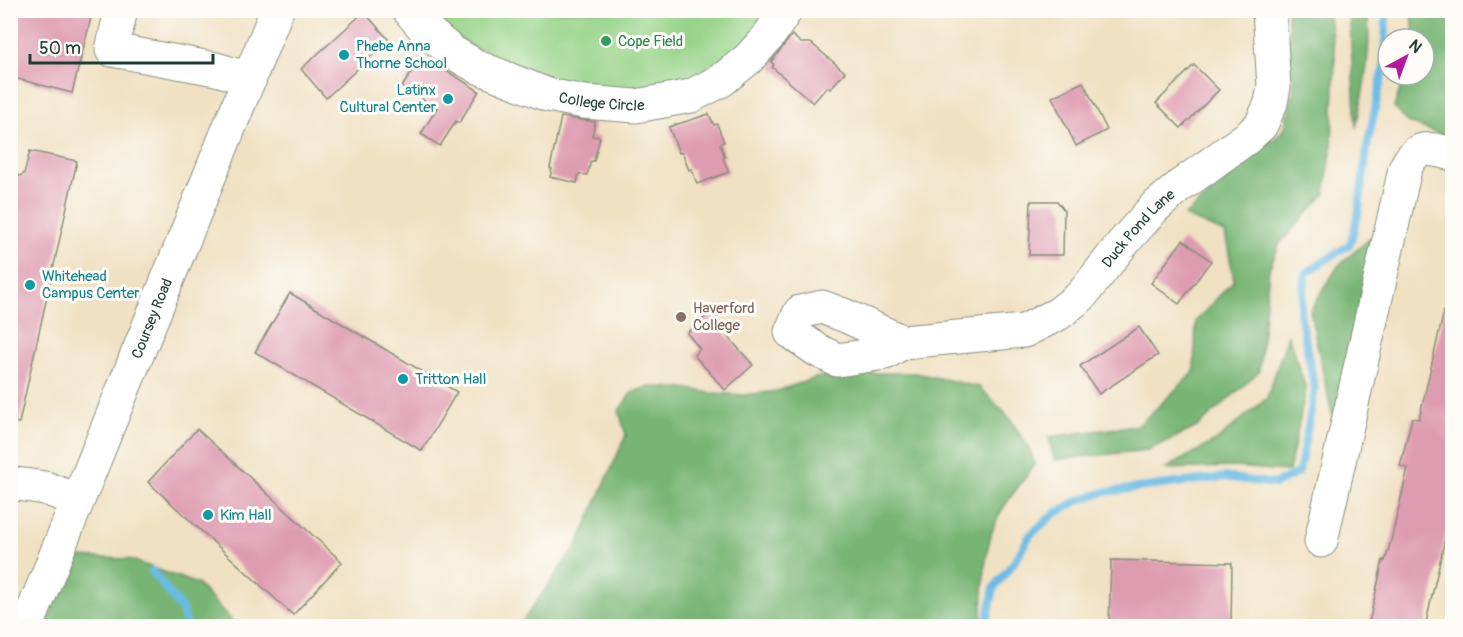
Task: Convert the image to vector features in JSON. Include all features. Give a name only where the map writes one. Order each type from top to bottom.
[{"type":"street","points":[[121,10],[112,50],[216,69],[250,79]]},
{"type":"street","name":"Coursey Road","points":[[27,627],[277,10]]},
{"type":"street","name":"College Circle","points":[[409,10],[425,29],[452,52],[478,67],[548,95],[584,102],[636,106],[691,96],[722,80],[768,37],[786,10]]},
{"type":"street","name":"Duck Pond Lane","points":[[903,342],[1024,331],[1058,314],[1081,296],[1154,208],[1261,125],[1271,104],[1274,87],[1269,10]]},
{"type":"street","points":[[1321,541],[1405,169],[1415,153],[1424,149],[1452,154]]},
{"type":"street","points":[[10,483],[45,488],[77,500]]},
{"type":"green space","name":"Cope Field","points":[[425,11],[775,11],[731,59],[686,86],[623,96],[551,82],[490,58],[439,25]]},
{"type":"green space","points":[[1287,11],[1328,11],[1335,56],[1332,145],[1325,194],[1280,243],[1269,269],[1259,372],[1197,427],[1148,450],[1054,460],[1049,437],[1139,425],[1194,372],[1196,321],[1234,280],[1225,233],[1184,216],[1284,130],[1294,87]]},
{"type":"green space","points":[[1349,11],[1367,11],[1369,25],[1366,70],[1356,128]]},
{"type":"green space","points":[[1412,11],[1452,11],[1452,139],[1407,122],[1394,107],[1401,87],[1436,87],[1436,27],[1413,27]]},
{"type":"green space","points":[[1375,234],[1334,424],[1310,311],[1338,266]]},
{"type":"green space","points":[[1288,335],[1306,389],[1289,471],[1234,467],[1165,469],[1217,440],[1267,398]]},
{"type":"green space","points":[[850,373],[916,373],[979,387],[1008,416],[1028,446],[1035,463],[1002,510],[989,543],[981,626],[519,626],[578,544],[626,435],[619,411],[631,393],[647,387],[684,388],[711,393],[745,395],[777,391],[815,378]]},
{"type":"green space","points":[[77,557],[129,559],[197,584],[237,626],[45,626]]},
{"type":"building","points":[[10,10],[93,10],[72,93],[10,77]]},
{"type":"building","name":"Phebe Anna Thorne School","points":[[364,12],[389,40],[326,98],[301,69]]},
{"type":"building","points":[[792,35],[801,43],[811,43],[845,72],[813,103],[772,67],[774,65],[771,62]]},
{"type":"building","name":"Latinx Cultural Center","points":[[421,57],[479,91],[459,123],[456,121],[440,146],[421,134],[437,108],[402,87]]},
{"type":"building","points":[[1194,65],[1219,90],[1181,128],[1156,103]]},
{"type":"building","points":[[1083,82],[1107,130],[1076,146],[1052,97]]},
{"type":"building","points":[[709,114],[714,125],[717,124],[724,142],[720,144],[729,172],[697,184],[692,169],[689,170],[682,152],[679,153],[669,127]]},
{"type":"building","points":[[561,117],[595,122],[592,136],[600,137],[594,161],[591,161],[587,175],[579,174],[577,183],[550,177]]},
{"type":"building","name":"Whitehead Campus Center","points":[[30,151],[77,161],[19,423],[10,422],[10,180],[24,174]]},
{"type":"building","points":[[1031,201],[1057,201],[1064,210],[1063,255],[1029,255]]},
{"type":"building","points":[[1183,240],[1211,261],[1179,304],[1151,283]]},
{"type":"building","name":"Tritton Hall","points":[[290,293],[457,392],[422,451],[255,352]]},
{"type":"building","points":[[1444,311],[1452,312],[1452,508],[1425,627],[1368,627],[1408,468],[1400,466],[1412,418],[1419,419]]},
{"type":"building","points":[[711,312],[725,328],[723,331],[753,365],[725,390],[694,355],[700,349],[687,333]]},
{"type":"building","points":[[1139,327],[1158,355],[1099,394],[1080,366]]},
{"type":"building","name":"Kim Hall","points":[[197,429],[342,562],[293,615],[148,482]]},
{"type":"building","points":[[1111,560],[1232,563],[1231,627],[1109,627]]},
{"type":"waterway","points":[[986,626],[994,588],[1015,561],[1030,535],[1054,514],[1079,500],[1105,492],[1225,477],[1275,484],[1299,472],[1315,390],[1300,313],[1306,273],[1350,244],[1358,215],[1368,142],[1385,62],[1386,10]]},
{"type":"waterway","points":[[152,571],[183,611],[186,626]]},
{"type":"place","name":"Cope Field","points":[[606,41]]},
{"type":"place","name":"Phebe Anna Thorne School","points":[[344,55]]},
{"type":"place","name":"Latinx Cultural Center","points":[[448,99]]},
{"type":"place","name":"Whitehead Campus Center","points":[[30,285]]},
{"type":"place","name":"Haverford College","points":[[681,317]]},
{"type":"place","name":"Tritton Hall","points":[[403,379]]},
{"type":"place","name":"Kim Hall","points":[[208,515]]}]
